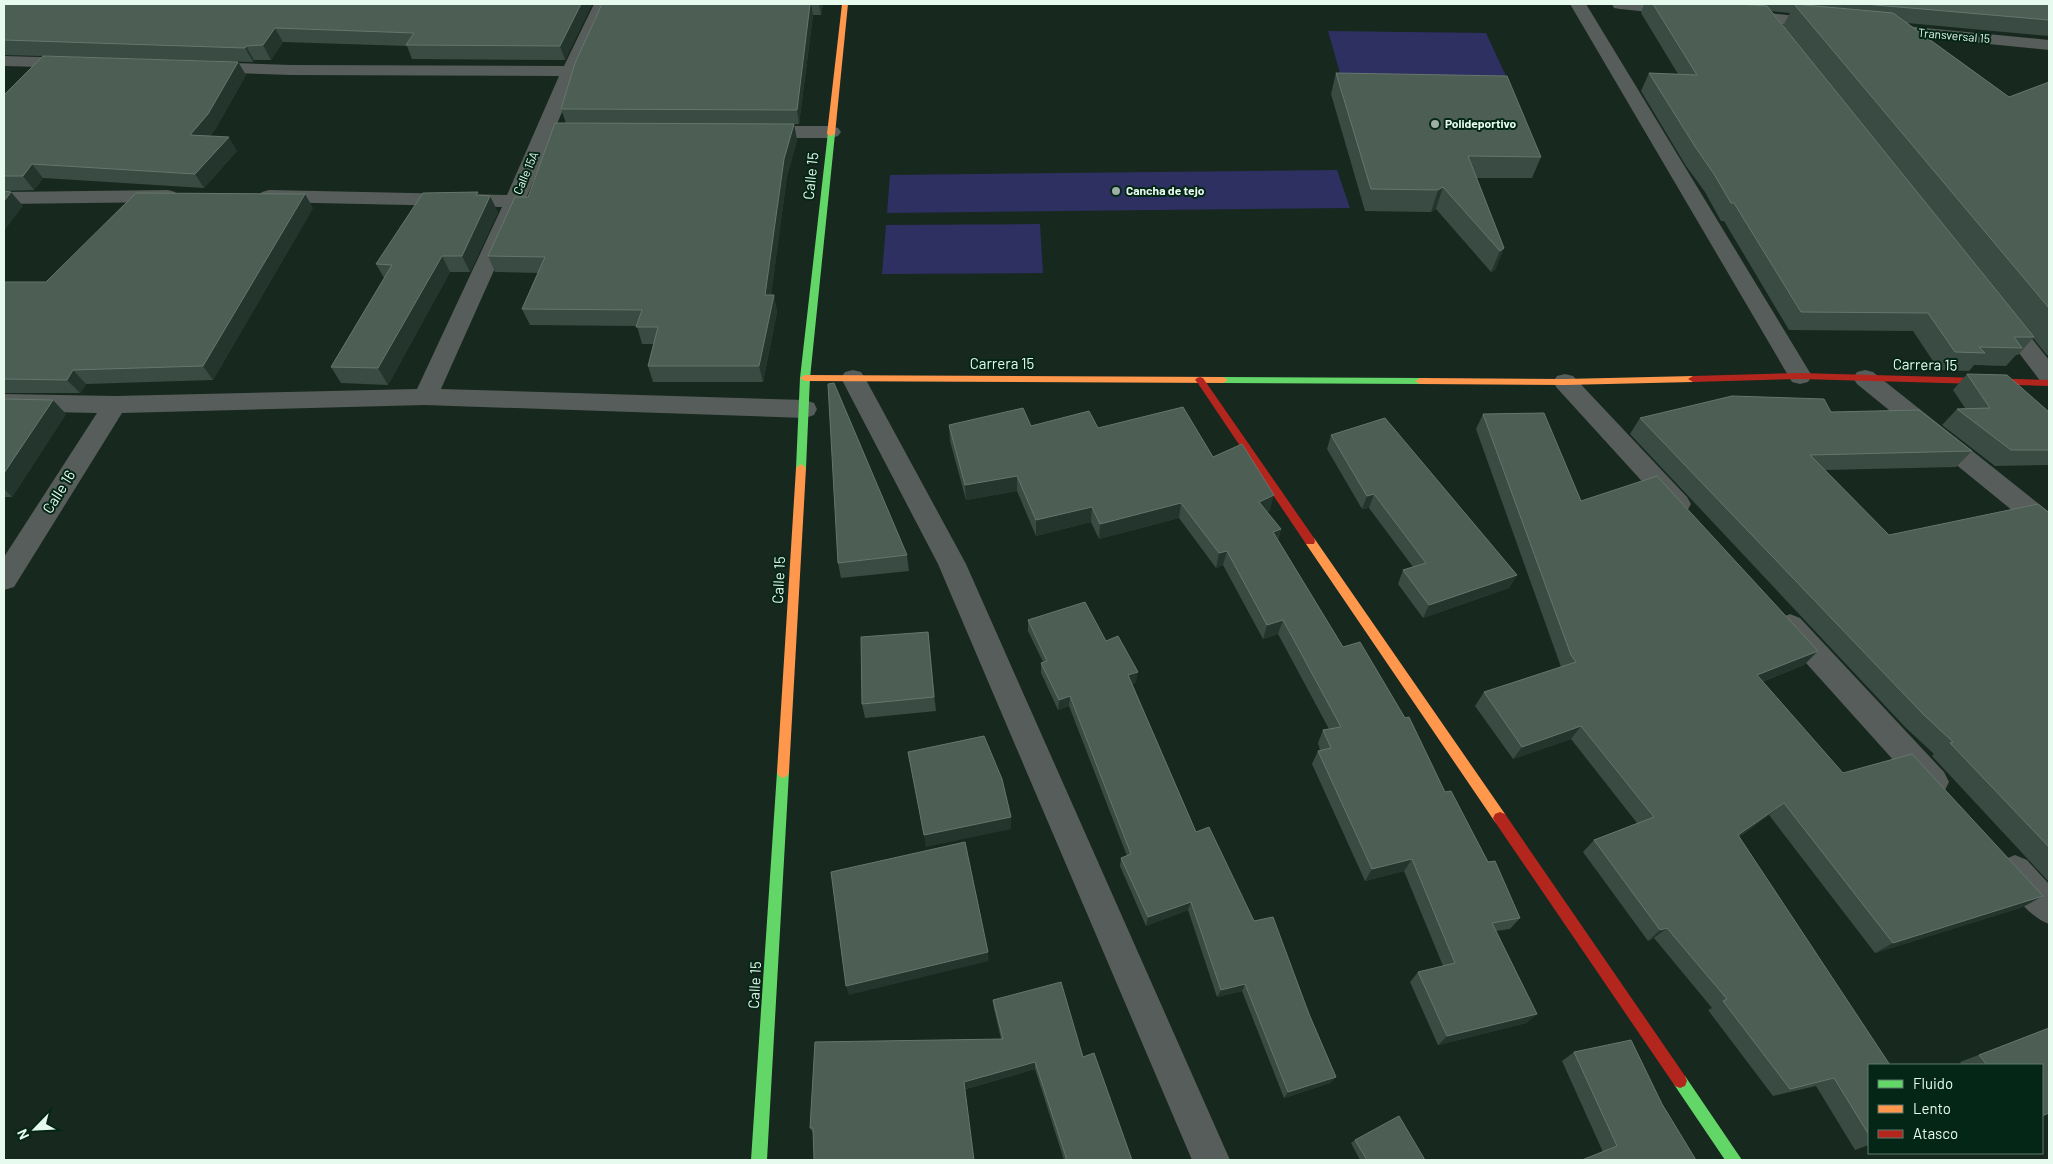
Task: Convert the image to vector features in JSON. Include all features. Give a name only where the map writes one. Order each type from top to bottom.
[{"type":"street","name":"Calle 15A","points":[[425,398],[514,201],[554,132],[570,71],[602,4]]},
{"type":"street","name":"Calle 15","points":[[760,1160],[805,409],[805,378],[845,4]]},
{"type":"street","points":[[1578,4],[1800,376]]},
{"type":"street","points":[[1620,4],[1697,11]]},
{"type":"street","points":[[1726,14],[1843,25]]},
{"type":"street","points":[[1764,18],[1782,41]]},
{"type":"street","name":"Transversal 15","points":[[1872,28],[2049,45]]},
{"type":"street","points":[[4,61],[93,64]]},
{"type":"street","points":[[192,67],[301,70],[570,71]]},
{"type":"street","points":[[742,132],[831,132]]},
{"type":"street","points":[[248,195],[514,201]]},
{"type":"street","points":[[4,198],[190,196]]},
{"type":"street","points":[[1987,298],[2049,376]]},
{"type":"street","name":"Carrera 15","points":[[805,378],[1565,382],[1800,376],[2049,383]]},
{"type":"street","points":[[853,378],[952,564],[1211,1160]]},
{"type":"street","points":[[1865,378],[2049,526]]},
{"type":"street","points":[[1200,380],[1734,1160]]},
{"type":"street","points":[[1565,382],[1693,521]]},
{"type":"street","points":[[4,402],[114,405],[425,398],[805,409]]},
{"type":"street","name":"Calle 16","points":[[4,579],[14,552],[114,405]]},
{"type":"street","points":[[1774,608],[1948,798]]},
{"type":"street","points":[[1996,849],[2049,908]]},
{"type":"shaded area","points":[[1328,31],[1486,33],[1512,89],[1344,87]]},
{"type":"shaded area","name":"Cancha de tejo","points":[[1337,170],[1350,208],[887,213],[890,175]]},
{"type":"shaded area","points":[[1040,224],[1043,273],[882,274],[886,225]]},
{"type":"building","points":[[4,4],[581,4],[560,46],[406,45],[414,33],[275,28],[263,45],[246,46],[245,48],[4,40]]},
{"type":"building","points":[[602,4],[810,4],[797,110],[561,109],[575,63]]},
{"type":"building","points":[[1653,4],[1767,6],[2034,337],[2014,337],[2022,348],[1979,347],[1985,353],[1955,352],[1928,313],[1801,312],[1734,203],[1731,203],[1649,73],[1697,75]]},
{"type":"building","points":[[1794,4],[1893,13],[2009,97],[2049,82],[2049,308]]},
{"type":"building","points":[[1864,4],[2049,4],[2049,20]]},
{"type":"building","points":[[43,56],[238,62],[208,114],[190,135],[229,137],[195,174],[32,164],[23,176],[4,176],[4,95]]},
{"type":"building","points":[[1336,73],[1507,76],[1541,157],[1468,156],[1504,248],[1500,251],[1443,187],[1438,190],[1371,189]]},
{"type":"building","points":[[555,123],[794,124],[784,159],[765,295],[774,295],[759,366],[648,366],[658,327],[636,327],[642,310],[522,309],[545,257],[488,256],[515,197],[528,197]]},
{"type":"building","points":[[4,191],[11,192],[4,201]]},
{"type":"building","points":[[478,192],[476,195],[490,196],[462,256],[442,256],[378,368],[331,367],[392,265],[376,264],[423,193]]},
{"type":"building","points":[[136,193],[305,194],[203,366],[73,370],[67,380],[4,379],[4,282],[46,282]]},
{"type":"building","points":[[1967,374],[2007,375],[2049,412],[2049,450],[2011,450],[1957,409],[1990,408]]},
{"type":"building","points":[[834,383],[907,555],[838,563],[828,384]]},
{"type":"building","points":[[1732,396],[1824,399],[1831,412],[1919,410],[1972,451],[1810,455],[1889,535],[2038,504],[2049,513],[2049,847],[1950,743],[1953,742],[1923,714],[1640,418]]},
{"type":"building","points":[[4,399],[53,400],[4,473]]},
{"type":"building","points":[[1183,407],[1213,457],[1242,444],[1274,495],[1259,502],[1281,529],[1273,532],[1343,647],[1360,642],[1405,718],[1409,717],[1445,792],[1451,791],[1488,862],[1495,861],[1520,918],[1492,923],[1537,1014],[1447,1036],[1418,972],[1455,963],[1412,859],[1372,869],[1318,751],[1331,748],[1323,730],[1341,727],[1283,620],[1267,625],[1227,551],[1219,553],[1181,503],[1100,524],[1092,507],[1036,520],[1017,476],[965,485],[949,425],[1023,408],[1031,426],[1089,411],[1098,428]]},
{"type":"building","points":[[1544,413],[1581,501],[1657,476],[1818,651],[1757,675],[1843,773],[1912,754],[2043,896],[1893,943],[1784,803],[1738,835],[1889,1064],[1868,1064],[1868,1133],[1834,1078],[1790,1089],[1723,1001],[1727,999],[1667,928],[1660,930],[1594,840],[1654,817],[1581,726],[1522,747],[1484,692],[1576,662],[1571,655],[1483,414]]},
{"type":"building","points":[[1385,418],[1517,575],[1429,605],[1403,570],[1426,563],[1374,494],[1367,496],[1331,435]]},
{"type":"building","points":[[1085,602],[1106,641],[1118,636],[1138,672],[1128,675],[1196,832],[1209,827],[1254,921],[1273,917],[1309,1014],[1336,1077],[1288,1092],[1245,984],[1221,990],[1191,902],[1148,917],[1121,858],[1131,854],[1070,696],[1059,700],[1041,663],[1047,661],[1028,620]]},
{"type":"building","points":[[928,632],[934,697],[862,704],[861,637]]},
{"type":"building","points":[[984,736],[1002,779],[1011,817],[924,835],[908,752]]},
{"type":"building","points":[[965,842],[988,952],[846,986],[831,872]]},
{"type":"building","points":[[1061,982],[1083,1057],[1094,1053],[1132,1160],[1067,1160],[1035,1062],[964,1082],[974,1160],[814,1160],[813,1128],[810,1128],[815,1042],[1003,1039],[993,1000]]},
{"type":"building","points":[[2049,1028],[2049,1113],[2043,1116],[2043,1064],[1986,1064],[1979,1055]]},
{"type":"building","points":[[1631,1040],[1662,1104],[1696,1160],[1582,1160],[1617,1146],[1574,1052]]},
{"type":"building","points":[[1399,1116],[1425,1160],[1367,1160],[1355,1140]]},
{"type":"traffic: fast","points":[[801,468],[805,378],[831,134]]},
{"type":"traffic: fast","points":[[1223,380],[1420,381]]},
{"type":"traffic: fast","points":[[759,1160],[783,772]]},
{"type":"traffic: fast","points":[[1680,1081],[1734,1160]]},
{"type":"traffic: slow","points":[[831,134],[845,4]]},
{"type":"traffic: slow","points":[[805,378],[1223,380]]},
{"type":"traffic: slow","points":[[1420,381],[1565,382],[1693,379]]},
{"type":"traffic: slow","points":[[783,772],[801,468]]},
{"type":"traffic: slow","points":[[1310,541],[1500,818]]},
{"type":"traffic: jam","points":[[1693,379],[1800,376],[2049,383]]},
{"type":"traffic: jam","points":[[1200,380],[1310,541]]},
{"type":"traffic: jam","points":[[1500,818],[1680,1081]]},
{"type":"place","name":"Polideportivo","points":[[1435,124]]},
{"type":"place","name":"Cancha de tejo","points":[[1116,191]]}]
